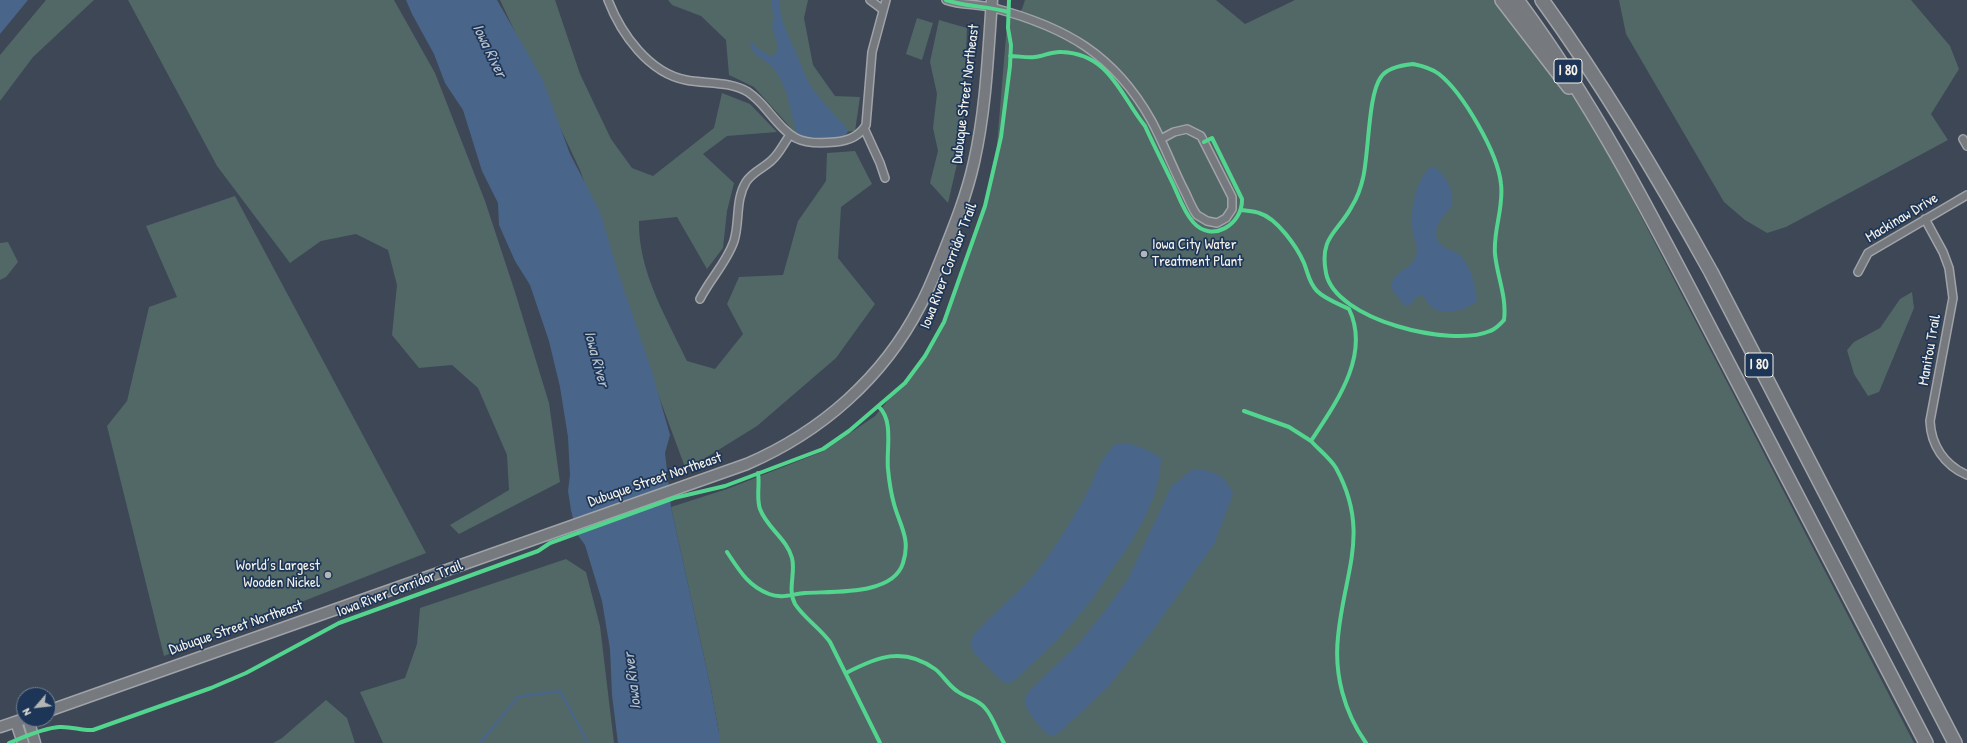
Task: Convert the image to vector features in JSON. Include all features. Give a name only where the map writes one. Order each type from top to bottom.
[{"type":"highway","points":[[1502,0],[1586,110],[1612,148]]},
{"type":"highway","name":"I 80","points":[[1517,0],[1552,47],[1578,86],[1676,264],[1926,743]]},
{"type":"highway","name":"I 80","points":[[1542,0],[1598,78],[1675,207],[1714,279],[1954,743]]},
{"type":"main road","name":"Dubuque Street Northeast","points":[[56,708],[759,459],[817,426],[867,382],[885,361],[909,326],[921,305],[956,223],[974,162],[987,71],[992,3]]},
{"type":"main road","points":[[0,728],[16,722]]},
{"type":"main road","points":[[21,727],[24,743]]},
{"type":"main road","points":[[31,727],[36,743]]},
{"type":"street","points":[[608,0],[636,46],[647,61],[657,69],[668,75],[686,80],[710,82],[739,88],[748,92],[795,139],[814,142],[843,141],[858,135],[864,128],[867,116],[872,52],[882,9],[886,0]]},
{"type":"street","points":[[870,0],[882,9]]},
{"type":"street","points":[[946,0],[958,3],[992,3],[1071,36],[1094,52],[1117,72],[1140,100],[1197,215],[1206,221],[1217,223],[1226,218],[1232,209],[1232,197],[1200,136],[1187,129],[1174,132],[1161,140]]},
{"type":"street","points":[[864,128],[885,178]]},
{"type":"street","points":[[700,299],[710,280],[729,254],[734,239],[738,204],[746,183],[750,177],[774,159],[790,135]]},
{"type":"street","points":[[1963,139],[1967,146]]},
{"type":"street","name":"Mackinaw Drive","points":[[1858,272],[1868,253],[1967,195]]},
{"type":"street","name":"Manitou Trail","points":[[1925,219],[1943,252],[1949,268],[1953,298],[1930,421],[1930,433],[1941,456],[1951,466],[1967,475]]},
{"type":"green space","points":[[46,0],[94,0],[33,57],[0,101],[0,55]]},
{"type":"green space","points":[[128,0],[394,0],[435,73],[485,201],[549,403],[560,482],[459,534],[450,525],[509,490],[507,455],[478,388],[452,365],[419,368],[392,335],[397,285],[388,250],[356,234],[321,241],[290,263],[217,166]]},
{"type":"green space","points":[[500,0],[555,0],[580,74],[611,139],[632,168],[653,176],[714,128],[722,93],[750,104],[777,132],[727,136],[703,154],[734,183],[727,211],[723,248],[707,269],[677,217],[639,221],[640,240],[648,276],[662,311],[687,361],[715,369],[743,334],[727,304],[739,277],[783,275],[798,221],[826,181],[827,153],[855,151],[872,184],[841,207],[838,258],[875,304],[836,358],[757,426],[686,470],[638,340],[580,170]]},
{"type":"green space","points":[[668,0],[808,0],[804,18],[813,65],[835,96],[860,97],[855,131],[798,136],[754,87],[729,75],[726,40],[701,16],[672,5]]},
{"type":"green space","points":[[1025,0],[1216,0],[1245,24],[1295,0],[1501,0],[1586,110],[1914,743],[719,743],[719,733],[711,689],[671,507],[727,489],[824,451],[875,416],[925,356],[944,322],[985,206],[996,157],[1008,12],[1017,15],[1022,9]]},
{"type":"green space","points":[[1619,0],[1911,0],[1950,46],[1959,69],[1931,114],[1948,140],[1786,227],[1767,233],[1745,220],[1724,202],[1626,34]]},
{"type":"green space","points":[[917,18],[933,23],[922,60],[906,54]]},
{"type":"green space","points":[[939,20],[967,28],[963,138],[948,203],[930,183],[938,151],[933,128],[937,94],[930,62]]},
{"type":"green space","points":[[235,196],[426,553],[164,656],[107,426],[127,401],[149,307],[177,297],[146,226]]},
{"type":"green space","points":[[8,242],[18,262],[6,277],[0,280],[0,243]]},
{"type":"green space","points":[[1912,292],[1914,308],[1879,392],[1868,396],[1854,374],[1847,350],[1854,342],[1880,328],[1900,299]]},
{"type":"green space","points":[[566,559],[586,572],[600,626],[614,743],[383,743],[360,692],[405,678],[417,644],[420,608]]},
{"type":"green space","points":[[326,700],[347,718],[355,743],[273,743],[282,738]]},
{"type":"water","points":[[0,0],[28,0],[0,34]]},
{"type":"water","name":"Iowa River","points":[[406,0],[497,0],[543,80],[570,154],[600,212],[617,269],[652,372],[670,435],[665,453],[671,507],[711,689],[719,733],[719,743],[618,743],[612,695],[610,649],[602,601],[585,545],[577,534],[571,510],[568,491],[570,475],[568,437],[560,387],[549,341],[530,285],[515,261],[499,225],[498,203],[482,171],[463,110],[445,83],[434,54]]},
{"type":"water","points":[[772,0],[780,0],[781,14],[785,27],[810,84],[828,108],[845,126],[848,132],[838,139],[810,139],[798,136],[786,93],[779,76],[771,65],[756,55],[751,47],[750,42],[752,42],[757,48],[770,56],[776,54],[778,46],[772,26],[774,18],[771,5]]},
{"type":"water","points":[[1432,166],[1445,178],[1451,189],[1452,195],[1452,207],[1440,220],[1436,231],[1437,237],[1443,246],[1458,253],[1465,261],[1476,290],[1477,301],[1468,307],[1457,311],[1446,312],[1435,309],[1422,295],[1416,297],[1410,305],[1404,305],[1391,288],[1394,278],[1410,265],[1416,256],[1417,247],[1412,224],[1413,205],[1418,187],[1426,171]]},
{"type":"water","points":[[1117,443],[1140,447],[1161,458],[1160,474],[1156,489],[1145,518],[1100,589],[1074,621],[1046,651],[1016,679],[1009,683],[1002,682],[974,653],[970,644],[973,636],[1031,578],[1046,559],[1085,497],[1106,454]]},
{"type":"water","points":[[1193,469],[1212,472],[1218,475],[1226,482],[1233,494],[1214,544],[1153,630],[1108,687],[1059,733],[1051,736],[1043,730],[1030,714],[1025,703],[1025,697],[1030,690],[1079,643],[1105,611],[1128,579],[1171,487]]},
{"type":"waterway","points":[[480,743],[518,697],[560,691],[588,743]]},
{"type":"cycle path","points":[[946,0],[1008,12]]},
{"type":"cycle path","name":"Iowa River Corridor Trail","points":[[9,743],[34,733],[53,728],[63,727],[93,730],[211,688],[246,673],[339,623],[538,551],[550,543],[674,498],[725,486],[823,449],[849,431],[905,383],[925,356],[944,322],[985,206],[1001,137],[1010,66],[1011,45],[1008,28],[1009,0]]},
{"type":"cycle path","points":[[1010,56],[1032,57],[1055,52],[1078,54],[1092,60],[1103,68],[1120,89],[1145,126],[1187,214],[1193,222],[1201,228],[1209,231],[1217,231],[1232,223],[1241,208],[1242,199],[1212,138],[1204,142]]},
{"type":"cycle path","points":[[1413,64],[1427,68],[1439,74],[1458,95],[1478,124],[1493,156],[1498,171],[1502,193],[1495,254],[1505,311],[1504,320],[1496,328],[1490,331],[1472,335],[1449,336],[1423,333],[1397,326],[1372,316],[1350,304],[1334,290],[1326,273],[1325,251],[1327,243],[1354,203],[1362,181],[1365,167],[1371,110],[1377,85],[1381,77],[1387,71],[1400,66],[1413,64]]},
{"type":"cycle path","points":[[1241,210],[1255,212],[1266,216],[1286,234],[1301,256],[1314,288],[1332,301],[1349,309],[1355,326],[1356,344],[1348,378],[1331,411],[1311,441],[1334,464],[1346,491],[1352,512],[1354,532],[1352,552],[1341,614],[1337,651],[1339,679],[1346,706],[1358,731],[1366,743]]},
{"type":"cycle path","points":[[727,552],[740,571],[755,587],[769,594],[778,596],[860,590],[887,581],[897,574],[903,563],[906,547],[904,533],[894,504],[890,486],[888,469],[888,428],[884,413],[879,407]]},
{"type":"cycle path","points":[[1244,411],[1289,427],[1311,441]]},
{"type":"cycle path","points":[[758,473],[758,500],[760,509],[767,522],[786,545],[792,558],[792,593],[795,604],[830,642],[880,743]]},
{"type":"cycle path","points":[[846,673],[868,662],[890,656],[901,656],[923,662],[938,671],[957,691],[982,705],[991,716],[1004,743]]},
{"type":"place","name":"Iowa City Water Treatment Plant","points":[[1144,254]]},
{"type":"place","name":"World’s Largest Wooden Nickel","points":[[328,575]]}]
